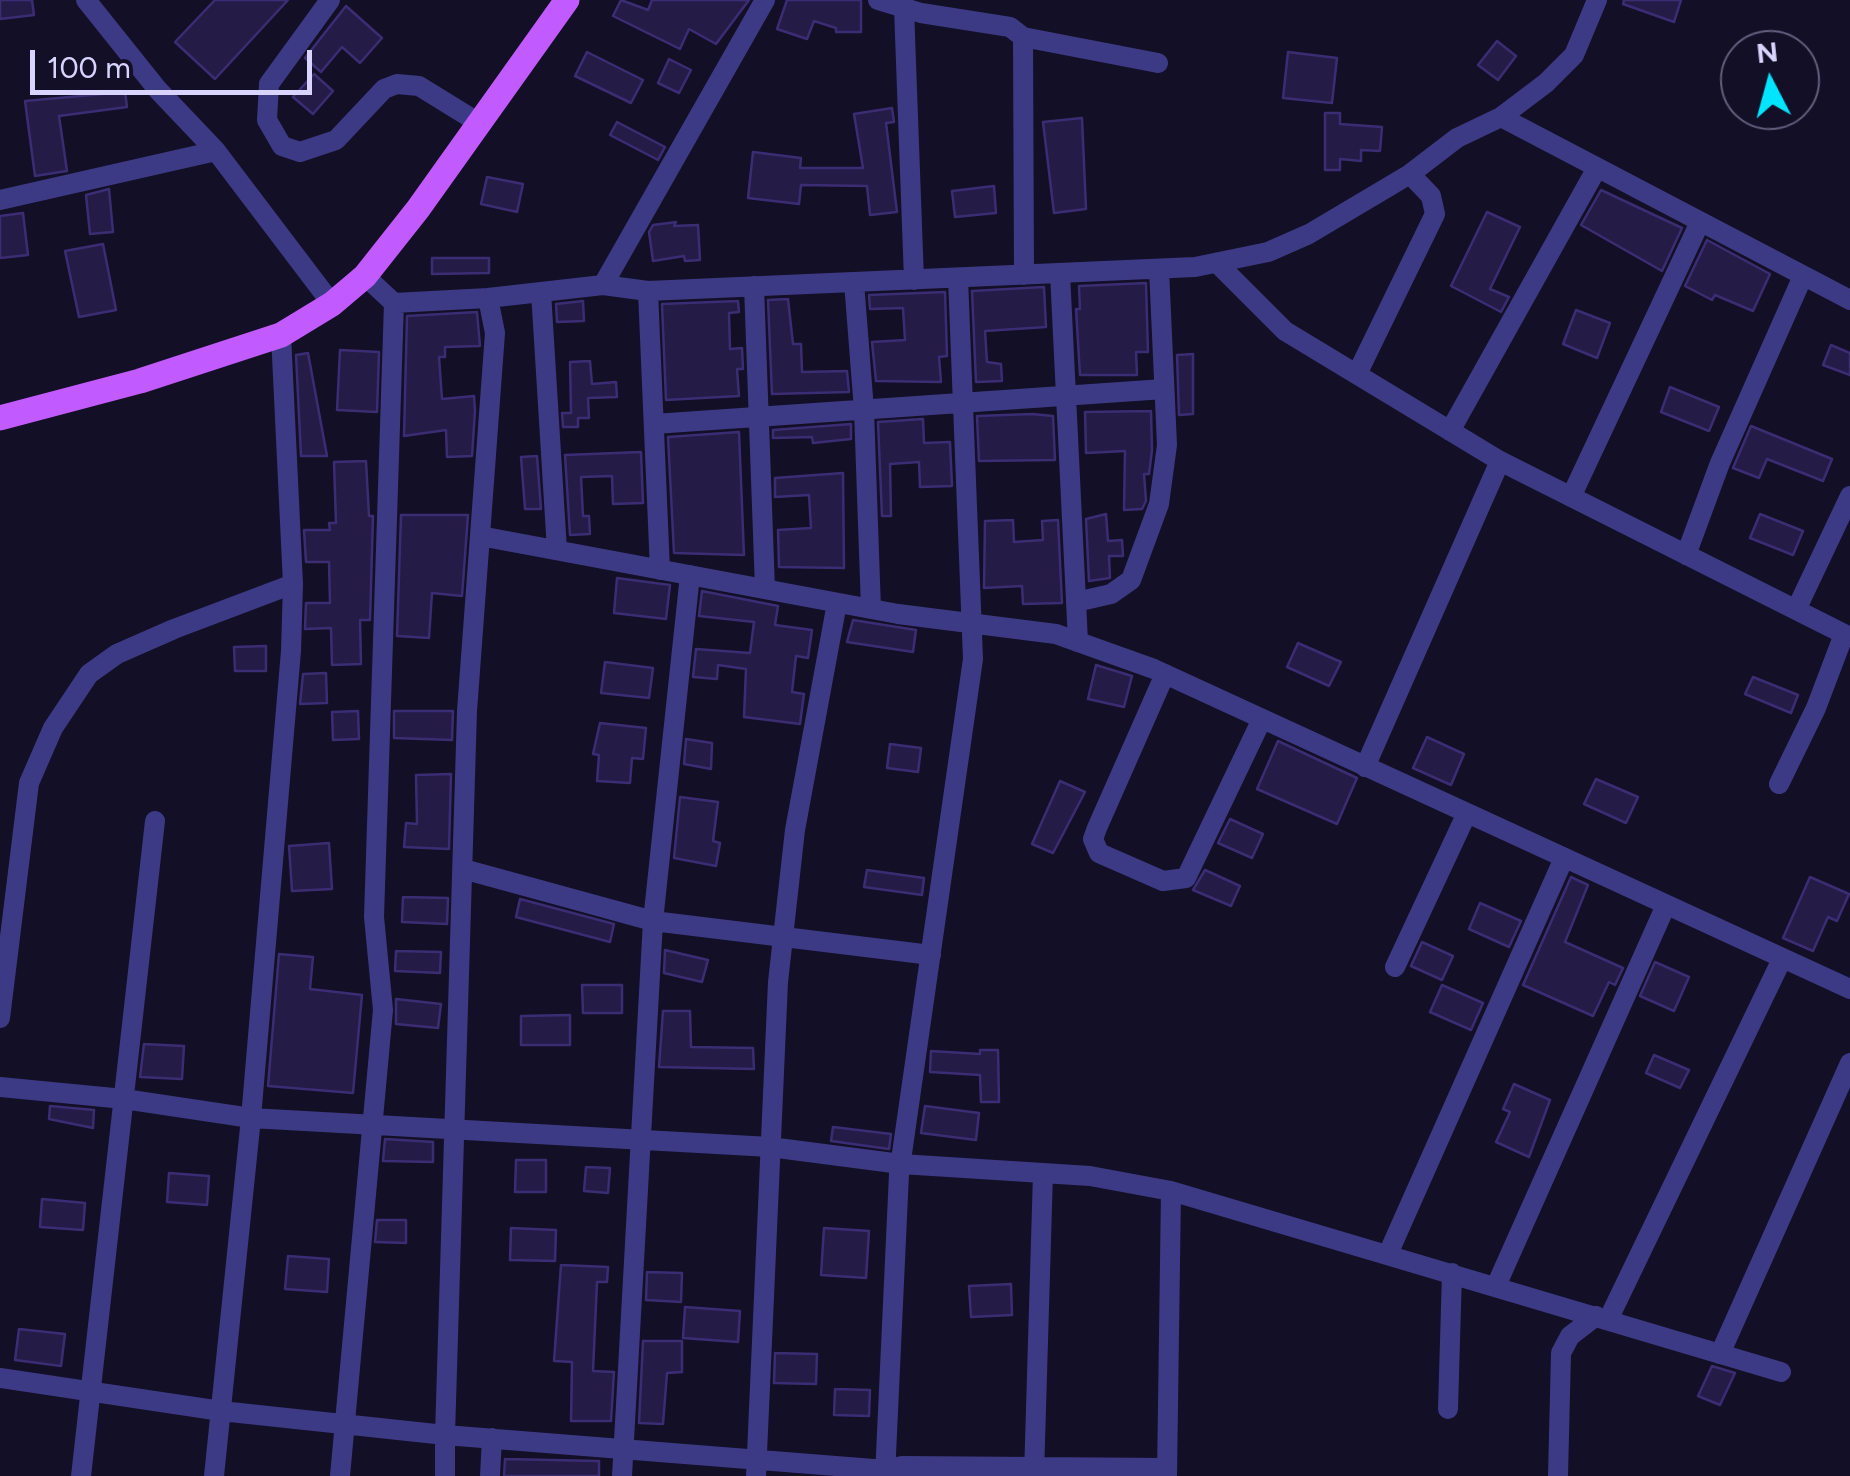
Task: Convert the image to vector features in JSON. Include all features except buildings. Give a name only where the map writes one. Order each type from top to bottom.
[{"type":"main road","points":[[0,418],[140,381],[281,335],[332,304],[365,276],[567,0]]},
{"type":"street","points":[[86,0],[158,90],[216,151],[332,304]]},
{"type":"street","points":[[330,0],[269,84],[267,120],[282,146],[300,152],[336,140],[384,89],[397,84],[419,86],[479,123]]},
{"type":"street","points":[[604,285],[765,0]]},
{"type":"street","points":[[878,0],[1010,27],[1023,37],[1158,63]]},
{"type":"street","points":[[365,276],[394,303],[488,298],[604,285],[648,291],[1218,264],[1268,252],[1309,234],[1410,174],[1457,138],[1500,118],[1574,54],[1597,0]]},
{"type":"street","points":[[904,8],[914,280]]},
{"type":"street","points":[[1023,37],[1024,275]]},
{"type":"street","points":[[1500,118],[1850,300]]},
{"type":"street","points":[[0,200],[216,151]]},
{"type":"street","points":[[1450,431],[1597,168]]},
{"type":"street","points":[[1356,374],[1435,214],[1431,196],[1410,174]]},
{"type":"street","points":[[1571,496],[1700,222]]},
{"type":"street","points":[[1218,264],[1284,331],[1450,431],[1847,636],[1779,784]]},
{"type":"street","points":[[1076,602],[1121,589],[1140,560],[1164,479],[1159,269]]},
{"type":"street","points":[[1060,273],[1078,642]]},
{"type":"street","points":[[1686,555],[1720,464],[1802,276]]},
{"type":"street","points":[[886,1473],[901,1164],[975,624],[958,278]]},
{"type":"street","points":[[854,282],[864,410],[870,609]]},
{"type":"street","points":[[754,286],[766,589]]},
{"type":"street","points":[[648,291],[660,570]]},
{"type":"street","points":[[541,292],[557,550]]},
{"type":"street","points":[[445,1476],[467,711],[495,333],[488,298]]},
{"type":"street","points":[[340,1476],[383,1010],[374,916],[394,303]]},
{"type":"street","points":[[214,1476],[252,1118],[292,584],[281,335]]},
{"type":"street","points":[[654,424],[1164,389]]},
{"type":"street","points":[[1365,767],[1500,460]]},
{"type":"street","points":[[1796,610],[1850,496]]},
{"type":"street","points":[[480,536],[870,609],[1056,634],[1165,674],[1850,990]]},
{"type":"street","points":[[622,1476],[638,1139],[654,922],[690,575]]},
{"type":"street","points":[[0,1018],[29,783],[53,728],[89,674],[117,654],[292,584]]},
{"type":"street","points":[[756,1467],[784,936],[795,830],[837,602]]},
{"type":"street","points":[[1165,674],[1096,828],[1094,839],[1099,852],[1164,881],[1186,878],[1262,719]]},
{"type":"street","points":[[1395,966],[1467,814]]},
{"type":"street","points":[[81,1476],[155,820]]},
{"type":"street","points":[[1388,1254],[1564,858]]},
{"type":"street","points":[[462,869],[654,922],[931,954]]},
{"type":"street","points":[[1496,1286],[1666,905]]},
{"type":"street","points":[[1558,1476],[1561,1354],[1570,1336],[1602,1318],[1782,958]]},
{"type":"street","points":[[1720,1354],[1850,1064]]},
{"type":"street","points":[[0,1087],[124,1099],[252,1118],[770,1147],[901,1164],[1090,1176],[1171,1191],[1781,1372]]},
{"type":"street","points":[[1034,1471],[1043,1173]]},
{"type":"street","points":[[0,1378],[222,1411],[444,1435],[624,1448],[756,1467],[886,1473],[902,1466],[1167,1472],[1171,1191]]},
{"type":"street","points":[[1448,1410],[1452,1273]]},
{"type":"street","points":[[490,1476],[492,1438]]}]
